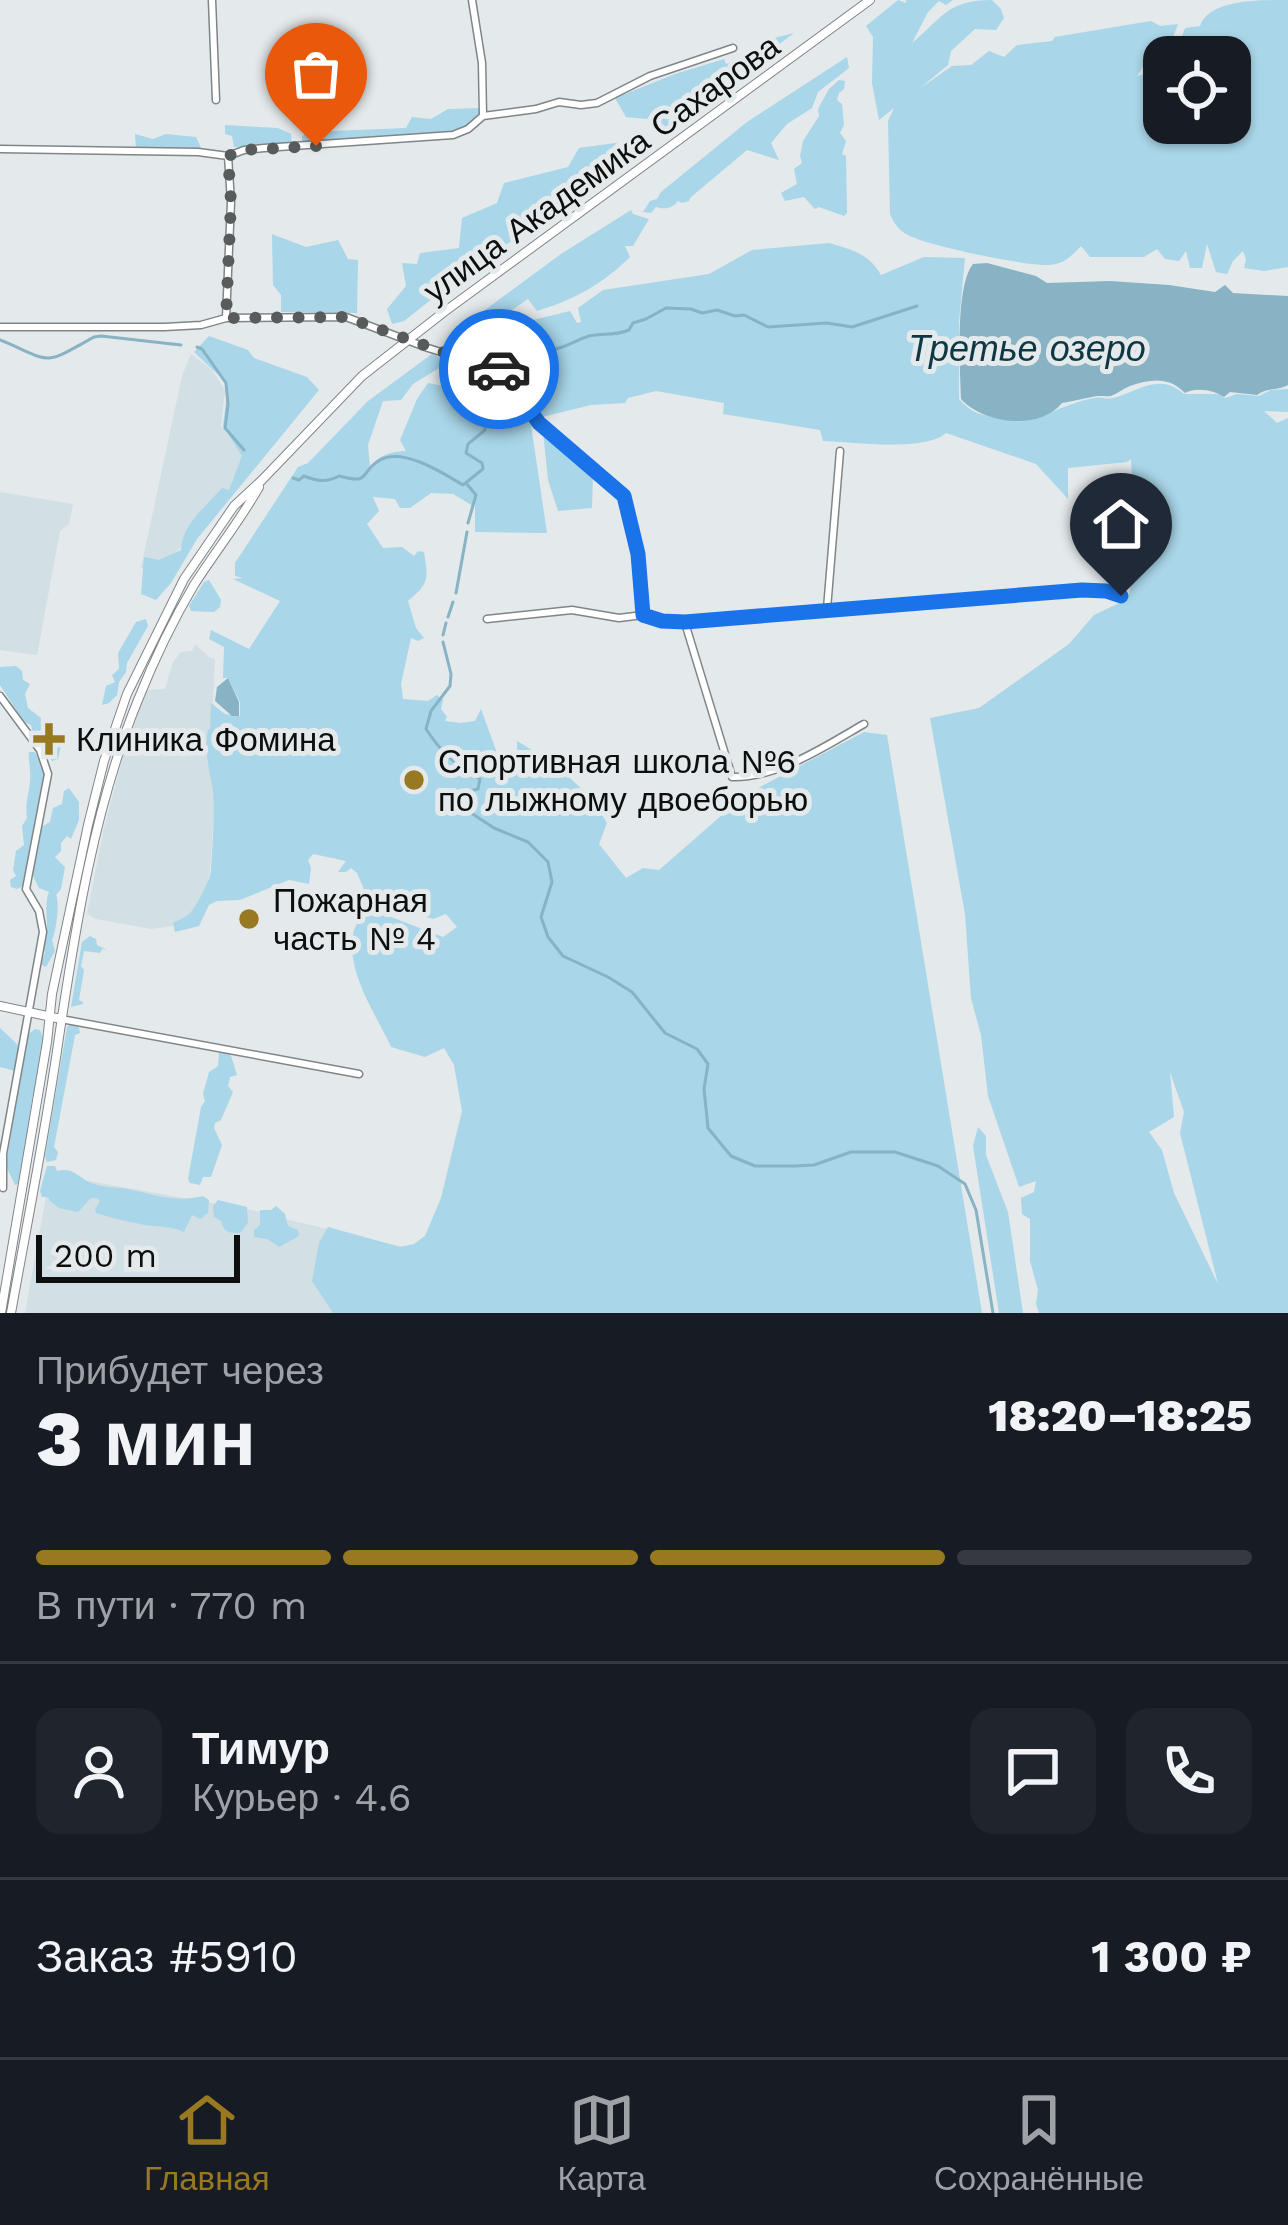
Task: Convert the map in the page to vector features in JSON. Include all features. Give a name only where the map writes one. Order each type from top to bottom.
[{"type":"main road","name":"улица Академика Сахарова","points":[[27,1192],[63,938],[104,761],[128,694],[184,579],[234,506],[362,376],[870,0]]},
{"type":"main road","name":"улица Академика Сахарова","points":[[27,1192],[99,827],[128,725],[194,585],[262,480]]},
{"type":"main road","points":[[0,1006],[61,1019]]},
{"type":"main road","points":[[1,1313],[27,1192]]},
{"type":"main road","points":[[11,1313],[27,1192]]},
{"type":"street","points":[[212,0],[216,100]]},
{"type":"street","points":[[472,0],[482,63],[483,116]]},
{"type":"street","points":[[0,149],[228,156],[264,148],[453,135],[483,116],[559,102],[590,105],[650,76],[733,48]]},
{"type":"street","points":[[226,318],[228,156]]},
{"type":"street","points":[[0,328],[194,326],[226,318],[346,317],[457,357],[489,359],[539,423],[621,491],[631,519],[643,615]]},
{"type":"street","points":[[827,609],[840,451]]},
{"type":"street","points":[[487,619],[572,610],[685,622],[1082,590],[1121,596]]},
{"type":"street","points":[[685,622],[732,777],[748,777],[807,757],[864,724]]},
{"type":"street","points":[[0,696],[40,750],[48,774],[26,889],[39,911],[43,932],[3,1154],[2,1188],[27,1192]]},
{"type":"street","points":[[61,1019],[359,1074]]},
{"type":"shaded area","points":[[898,0],[953,0],[946,5],[939,1],[928,12],[912,43],[947,12],[965,3],[992,0],[1001,9],[1004,18],[996,30],[975,29],[951,51],[948,65],[919,89],[952,66],[971,65],[989,51],[1004,57],[1017,45],[1055,37],[1151,21],[1160,26],[1178,24],[1174,36],[1143,36],[1143,67],[1137,76],[1143,75],[1143,144],[1251,144],[1251,36],[1182,36],[1185,28],[1200,26],[1223,6],[1288,0],[1288,267],[1244,268],[1243,251],[1227,274],[1216,272],[1207,244],[1202,268],[1190,268],[1186,251],[1179,261],[1165,259],[1157,249],[1144,257],[1090,257],[1081,246],[1059,263],[1037,264],[955,250],[905,233],[890,214],[888,121],[894,108],[879,120],[872,83],[873,37],[866,26]]},
{"type":"shaded area","points":[[794,33],[664,130],[656,109],[647,119],[626,117],[615,98],[724,59],[726,64],[746,58],[770,39]]},
{"type":"shaded area","points":[[847,57],[849,68],[818,92],[812,108],[787,124],[771,143],[779,160],[747,150],[689,201],[643,212],[650,201],[747,122]]},
{"type":"shaded area","points":[[845,81],[837,100],[842,104],[844,125],[840,133],[846,141],[842,154],[846,156],[844,216],[815,209],[804,197],[785,201],[781,193],[797,184],[794,169],[802,163],[803,141],[829,89]]},
{"type":"shaded area","points":[[482,108],[480,116],[450,134],[302,142],[308,132],[406,128],[412,117],[431,119],[448,109]]},
{"type":"shaded area","points":[[225,125],[278,128],[291,134],[292,145],[234,147]]},
{"type":"shaded area","points":[[135,134],[153,139],[166,134],[196,137],[201,148],[136,149]]},
{"type":"shaded area","points":[[615,143],[641,150],[404,321],[392,324],[387,309],[406,286],[402,263],[417,264],[420,253],[459,248],[462,218],[497,203],[504,183],[568,167],[579,148]]},
{"type":"shaded area","points":[[631,210],[649,219],[633,246],[625,246],[630,257],[610,275],[551,307],[537,311],[528,299],[496,321],[486,318],[475,324],[474,318],[561,254]]},
{"type":"shaded area","points":[[272,234],[306,247],[338,240],[348,259],[358,260],[357,313],[281,312],[281,295],[273,285]]},
{"type":"shaded area","points":[[829,243],[865,257],[881,275],[924,257],[965,258],[959,399],[987,416],[1034,418],[1158,384],[1184,394],[1225,398],[1288,389],[1288,412],[1264,411],[1277,423],[1288,418],[1288,1313],[1039,1313],[1030,1261],[1030,1219],[1022,1214],[1021,1198],[1034,1192],[1036,1181],[1019,1187],[988,1096],[971,998],[965,914],[930,718],[979,708],[1069,644],[1094,615],[1128,599],[1136,564],[1131,459],[1068,468],[1068,499],[1036,464],[946,433],[906,444],[823,441],[820,430],[723,414],[724,403],[656,391],[625,403],[591,405],[542,417],[503,364],[487,351],[521,323],[570,311],[581,322],[578,308],[603,290],[709,274],[752,250]],"holes":[[[1170,1072],[1184,1112],[1180,1133],[1218,1284],[1174,1193],[1162,1150],[1149,1132],[1174,1117]]]},
{"type":"shaded area","points":[[209,336],[307,377],[319,390],[197,539],[156,600],[141,594],[144,557],[159,560],[181,550],[196,516],[222,488],[229,490],[242,456],[223,426],[228,384],[194,352]]},
{"type":"shaded area","points":[[191,354],[212,370],[225,390],[221,426],[244,455],[231,489],[223,490],[180,548],[155,569],[141,568],[182,376]]},
{"type":"shaded area","points":[[432,354],[449,362],[413,384],[401,400],[383,401],[368,445],[370,468],[384,455],[406,451],[400,440],[428,383],[450,390],[481,382],[489,362],[508,387],[507,402],[531,425],[547,533],[475,532],[475,498],[473,506],[453,494],[431,493],[410,508],[400,508],[395,499],[373,497],[379,511],[367,524],[383,548],[402,547],[414,556],[424,552],[424,584],[408,601],[424,638],[411,638],[401,684],[403,699],[428,701],[437,695],[443,700],[445,721],[475,721],[481,709],[501,764],[517,759],[517,741],[568,776],[607,823],[599,844],[626,878],[643,868],[659,870],[745,795],[864,732],[887,735],[982,1313],[333,1313],[312,1281],[319,1243],[328,1227],[400,1247],[425,1236],[441,1198],[462,1111],[454,1065],[444,1048],[425,1057],[391,1047],[358,978],[354,930],[368,908],[443,937],[457,927],[446,914],[433,919],[368,899],[357,873],[351,868],[338,872],[346,861],[313,854],[308,860],[309,884],[289,880],[240,900],[217,901],[209,905],[199,926],[175,932],[173,923],[192,911],[211,871],[214,806],[207,744],[211,703],[225,714],[240,716],[240,702],[228,678],[223,678],[224,647],[209,639],[211,630],[249,649],[280,601],[233,579],[243,578],[235,576],[235,563],[298,467],[308,463],[368,401]]},
{"type":"shaded area","points":[[543,431],[593,475],[592,508],[558,511],[548,480]]},
{"type":"shaded area","points":[[0,492],[73,504],[69,524],[60,531],[37,655],[0,650]]},
{"type":"shaded area","points":[[209,580],[220,607],[214,612],[191,611],[189,606]]},
{"type":"shaded area","points":[[146,619],[148,626],[127,663],[117,695],[102,705],[106,686],[115,682],[112,675],[119,669],[118,653],[136,622]]},
{"type":"shaded area","points":[[195,644],[215,659],[210,762],[214,812],[206,888],[196,907],[173,926],[151,929],[96,919],[87,914],[104,828],[142,703],[148,690],[165,689],[173,662]]},
{"type":"shaded area","points":[[16,666],[30,684],[25,694],[28,708],[41,718],[45,730],[57,734],[58,759],[52,761],[36,744],[31,725],[24,722],[0,685],[0,667]]},
{"type":"shaded area","points":[[29,752],[35,752],[45,770],[38,816],[43,826],[50,822],[53,808],[62,804],[64,791],[69,788],[79,802],[79,820],[71,839],[67,836],[55,857],[65,867],[56,895],[55,951],[46,967],[40,964],[49,892],[39,888],[33,876],[17,889],[10,880],[16,876],[16,851],[24,845]]},
{"type":"shaded area","points":[[90,936],[107,950],[84,951],[79,1000],[83,1004],[71,1007],[82,942]]},
{"type":"shaded area","points":[[70,1024],[78,1024],[80,1033],[75,1035],[54,1147],[56,1160],[47,1162],[45,1157]]},
{"type":"shaded area","points":[[0,1028],[18,1045],[15,1071],[0,1067]]},
{"type":"shaded area","points":[[35,1029],[44,1040],[29,1118],[32,1130],[27,1133],[15,1185],[6,1166],[27,1035]]},
{"type":"shaded area","points":[[223,1048],[229,1049],[237,1075],[230,1077],[228,1086],[233,1092],[221,1120],[215,1123],[222,1145],[211,1177],[203,1177],[200,1185],[190,1183],[203,1094]]},
{"type":"shaded area","points":[[978,1127],[986,1136],[986,1155],[1008,1212],[1023,1313],[999,1313],[973,1146]]},
{"type":"shaded area","points":[[47,1166],[72,1171],[100,1186],[174,1198],[203,1196],[209,1200],[208,1213],[200,1219],[192,1215],[184,1232],[96,1213],[97,1198],[78,1212],[59,1208],[40,1191]]},
{"type":"shaded area","points":[[50,1174],[284,1216],[404,1247],[386,1313],[25,1313]]},
{"type":"shaded area","points":[[218,1200],[247,1207],[248,1223],[240,1233],[227,1231],[214,1217]]},
{"type":"shaded area","points":[[276,1206],[299,1236],[279,1247],[254,1237],[260,1210]]},
{"type":"water","name":"Третье озеро","points":[[987,263],[1047,283],[1110,281],[1215,292],[1225,285],[1233,293],[1288,296],[1288,385],[1257,395],[1230,392],[1224,397],[1205,390],[1185,393],[1166,381],[1152,381],[1111,396],[1062,403],[1026,421],[983,414],[961,399],[960,328],[967,275],[973,264]]},
{"type":"water","points":[[228,678],[239,702],[239,716],[232,716],[215,701],[217,687]]},
{"type":"waterway","points":[[508,366],[520,353],[539,345],[551,350],[589,336],[624,332],[666,308],[744,315],[768,327],[827,323],[852,327],[917,306]]},
{"type":"waterway","points":[[0,340],[47,358],[101,336],[181,345]]},
{"type":"waterway","points":[[197,347],[226,383],[225,428],[244,450]]},
{"type":"waterway","points":[[293,478],[361,478],[380,460],[400,457],[423,463],[463,485],[483,469],[482,463],[466,453],[468,444],[485,430],[490,414],[483,387],[494,375]]},
{"type":"waterway","points":[[466,483],[476,495],[468,523]]},
{"type":"waterway","points":[[456,593],[467,532]]},
{"type":"waterway","points":[[448,617],[453,602]]},
{"type":"waterway","points":[[443,635],[446,623]]},
{"type":"waterway","points":[[443,642],[450,686],[431,711],[426,729],[450,758],[480,779],[478,789],[454,795],[459,805],[494,828],[528,842],[548,862],[552,882],[541,917],[548,937],[563,956],[632,992],[665,1033],[697,1049],[708,1064],[704,1089],[708,1128],[731,1156],[755,1166],[794,1166],[814,1165],[851,1152],[895,1152],[938,1166],[965,1184],[976,1210],[993,1313]]},
{"type":"way so far","points":[[316,146],[244,150],[228,156],[226,318],[346,317],[457,357],[489,359],[499,369]]},
{"type":"place","name":"Клиника Фомина","points":[[49,739]]},
{"type":"place","name":"Спортивная школа №6 по лыжному двоеборью","points":[[414,780]]},
{"type":"place","name":"Пожарная часть № 4","points":[[249,919]]},
{"type":"route","points":[[499,369],[539,423],[624,496],[638,554],[643,615],[685,622],[1082,590],[1121,596]]}]
